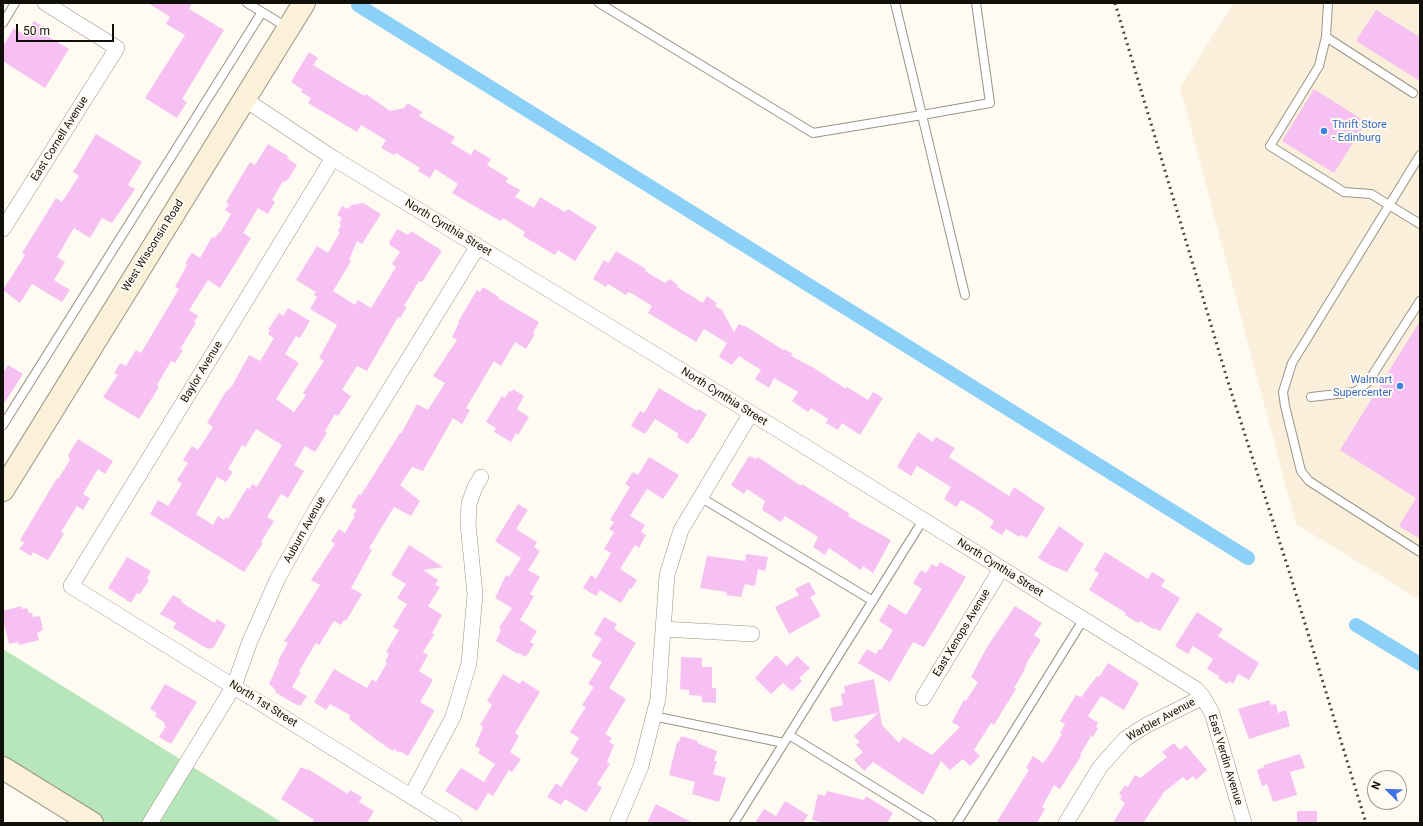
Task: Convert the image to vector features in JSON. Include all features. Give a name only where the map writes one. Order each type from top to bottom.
[{"type":"street","name":"East Cornell Avenue","points":[[3,229],[117,48],[45,3]]},
{"type":"street","name":"West Wisconsin Road","points":[[3,490],[304,3]]},
{"type":"street","name":"North Cynthia Street","points":[[244,99],[333,158],[751,413],[1188,684],[1203,697]]},
{"type":"street","name":"Baylor Avenue","points":[[71,586],[333,158]]},
{"type":"street","name":"Auburn Avenue","points":[[150,823],[234,686],[250,641],[278,578],[315,511],[478,246]]},
{"type":"street","points":[[617,823],[641,766],[658,699],[667,575],[681,530],[751,413]]},
{"type":"street","points":[[411,796],[454,717],[469,663],[475,594],[468,524],[469,504],[475,487],[482,476]]},
{"type":"street","name":"East Xenops Avenue","points":[[923,698],[1001,569]]},
{"type":"street","name":"North 1st Street","points":[[71,586],[454,823]]},
{"type":"street","points":[[663,629],[752,634]]},
{"type":"street","name":"Warbler Avenue","points":[[1066,823],[1100,768],[1112,752],[1125,739],[1146,726],[1203,697]]},
{"type":"street","name":"East Verdin Avenue","points":[[1203,697],[1212,713],[1244,823]]},
{"type":"street","points":[[3,768],[92,823]]},
{"type":"lane","points":[[3,23],[15,3]]},
{"type":"lane","points":[[247,3],[288,28]]},
{"type":"lane","points":[[599,3],[813,133],[990,103],[976,3]]},
{"type":"lane","points":[[895,3],[965,295]]},
{"type":"lane","points":[[1328,3],[1326,38],[1319,66],[1270,146],[1344,192],[1371,194],[1420,224]]},
{"type":"lane","points":[[3,425],[262,12]]},
{"type":"lane","points":[[1326,38],[1413,93]]},
{"type":"lane","points":[[1420,155],[1292,363],[1283,392],[1301,471],[1308,481],[1420,552]]},
{"type":"lane","points":[[1311,397],[1356,392],[1368,382],[1420,301]]},
{"type":"lane","points":[[700,497],[872,601]]},
{"type":"lane","points":[[734,823],[923,520]]},
{"type":"lane","points":[[957,823],[1083,620]]},
{"type":"lane","points":[[653,716],[784,743]]},
{"type":"lane","points":[[789,735],[932,823]]},
{"type":"shaded area","points":[[1234,3],[1420,3],[1420,600],[1296,524],[1180,87]]},
{"type":"green space","points":[[3,649],[283,823],[107,823],[3,758]]},
{"type":"building","points":[[148,3],[192,3],[189,9],[224,30],[182,99],[187,102],[177,118],[145,98],[185,35],[166,24],[170,17]]},
{"type":"building","points":[[1376,10],[1420,37],[1420,81],[1356,41]]},
{"type":"building","points":[[34,21],[47,29],[44,34],[69,49],[45,88],[3,61],[3,46],[14,28],[25,35]]},
{"type":"building","points":[[309,52],[318,58],[313,65],[349,87],[365,96],[366,94],[390,111],[404,108],[408,103],[422,112],[419,116],[455,137],[451,143],[471,155],[474,149],[491,159],[487,165],[508,178],[506,182],[520,190],[515,197],[534,208],[540,197],[565,212],[568,209],[597,227],[575,261],[558,250],[555,255],[523,236],[525,232],[503,218],[501,221],[452,193],[458,184],[435,169],[430,178],[418,171],[420,168],[396,153],[394,155],[381,148],[386,140],[361,125],[357,132],[308,103],[311,98],[301,92],[303,90],[291,82]]},
{"type":"building","name":"Thrift Store - Edinburg","points":[[1314,89],[1366,122],[1334,173],[1282,141]]},
{"type":"building","points":[[96,134],[142,162],[128,185],[135,189],[112,223],[102,218],[90,238],[74,228],[57,257],[65,262],[54,280],[70,290],[62,302],[32,284],[20,303],[3,290],[25,255],[22,253],[56,198],[62,202],[79,176],[73,172]]},
{"type":"building","points":[[268,144],[288,156],[287,158],[297,165],[289,178],[285,182],[283,181],[272,200],[275,202],[268,214],[258,208],[243,233],[251,238],[220,288],[208,280],[189,310],[198,316],[194,322],[196,323],[180,349],[183,350],[175,363],[171,361],[157,385],[159,387],[139,419],[103,397],[118,375],[114,373],[120,363],[126,366],[136,350],[141,353],[179,289],[175,287],[187,265],[185,264],[189,257],[192,253],[200,258],[212,237],[215,238],[219,232],[220,233],[231,214],[225,210],[229,204],[226,202],[250,162],[255,165]]},
{"type":"building","points":[[363,203],[381,214],[362,244],[357,241],[349,260],[351,261],[333,291],[355,305],[358,300],[371,308],[396,267],[392,264],[400,252],[389,243],[397,229],[408,235],[411,231],[441,250],[441,252],[422,282],[419,281],[404,306],[407,307],[400,318],[398,317],[367,371],[357,366],[342,390],[351,396],[338,416],[335,414],[325,431],[327,433],[315,452],[305,446],[294,465],[304,471],[288,498],[281,494],[267,517],[274,521],[261,542],[263,543],[244,572],[150,514],[158,500],[168,506],[182,484],[177,480],[188,463],[183,460],[192,446],[198,450],[213,427],[207,423],[225,393],[232,386],[249,355],[260,361],[274,338],[268,334],[270,330],[268,330],[279,313],[283,316],[288,308],[310,321],[300,338],[296,336],[285,354],[299,363],[276,399],[294,412],[306,395],[303,393],[324,361],[319,358],[337,325],[310,309],[317,297],[314,295],[316,292],[296,280],[317,246],[328,253],[340,232],[338,231],[341,225],[339,224],[342,218],[337,215],[342,206],[347,209],[352,205]],"holes":[[[256,429],[282,445],[257,487],[252,484],[250,489],[247,488],[228,519],[226,517],[224,520],[218,516],[213,525],[196,514],[217,477],[226,482],[233,472],[228,469],[242,445],[245,447]]]},
{"type":"building","points":[[616,251],[646,269],[645,271],[665,283],[670,279],[678,285],[677,287],[703,303],[707,296],[717,303],[715,306],[722,310],[734,332],[739,324],[747,327],[783,350],[784,349],[793,354],[791,356],[814,368],[846,389],[847,387],[868,400],[873,392],[883,398],[860,435],[842,423],[838,430],[826,423],[828,419],[811,408],[808,412],[792,401],[798,392],[774,378],[769,388],[755,379],[761,370],[739,356],[732,365],[719,357],[727,343],[704,329],[696,342],[648,313],[652,306],[633,294],[628,292],[626,295],[608,284],[606,287],[593,279],[604,260],[609,263]]},
{"type":"building","points":[[483,287],[499,297],[498,298],[539,322],[533,333],[535,334],[526,349],[515,342],[501,366],[494,361],[466,408],[470,410],[462,424],[453,418],[423,471],[412,467],[400,485],[420,501],[411,516],[394,507],[369,548],[372,550],[351,588],[362,594],[346,621],[344,620],[341,625],[334,621],[319,645],[316,643],[299,671],[301,672],[292,687],[307,696],[300,706],[293,703],[275,692],[276,690],[269,684],[279,662],[278,661],[288,643],[284,641],[320,585],[311,580],[335,544],[331,541],[339,529],[345,533],[355,516],[353,515],[357,510],[351,507],[359,494],[361,495],[400,433],[401,434],[417,404],[428,410],[445,383],[433,376],[457,340],[452,337],[459,323],[458,322],[477,290],[480,292]]},
{"type":"building","name":"Walmart Supercenter","points":[[1420,321],[1420,539],[1399,526],[1416,498],[1340,450]]},
{"type":"building","points":[[8,365],[23,374],[3,405],[3,373]]},
{"type":"building","points":[[659,388],[697,411],[698,409],[707,414],[688,444],[677,437],[679,434],[655,419],[645,434],[631,426],[640,411],[644,413]]},
{"type":"building","points":[[513,389],[524,396],[517,409],[529,417],[518,435],[516,433],[511,442],[494,432],[496,428],[486,422],[502,396],[505,398],[510,390],[512,392]]},
{"type":"building","points":[[918,432],[933,442],[936,437],[955,448],[949,457],[1009,496],[1014,487],[1045,508],[1027,538],[1021,535],[1020,537],[1006,529],[1002,535],[990,528],[994,521],[961,500],[956,507],[944,499],[951,487],[917,466],[911,476],[897,467]]},
{"type":"building","points":[[78,439],[113,461],[105,474],[98,469],[83,494],[90,498],[83,510],[77,506],[61,532],[64,534],[48,560],[33,552],[31,556],[19,549],[24,543],[20,540],[57,478],[58,479],[70,460],[68,455]]},
{"type":"building","points":[[749,456],[756,459],[758,457],[801,486],[802,484],[850,514],[848,516],[891,540],[873,573],[863,566],[861,570],[829,548],[825,555],[813,547],[818,537],[785,516],[781,522],[762,510],[765,501],[747,489],[744,494],[731,485]]},
{"type":"building","points":[[649,457],[679,475],[663,499],[647,489],[630,516],[645,525],[641,532],[646,535],[639,548],[635,545],[620,569],[637,580],[631,589],[630,588],[621,603],[600,590],[596,596],[583,588],[591,575],[596,579],[611,553],[604,549],[614,532],[609,529],[614,522],[610,520],[630,487],[625,484],[633,472],[638,475]]},
{"type":"building","points":[[518,504],[528,510],[516,529],[537,542],[534,547],[540,551],[528,570],[540,577],[530,594],[534,596],[520,620],[537,631],[530,642],[534,644],[526,657],[496,641],[501,630],[499,628],[512,608],[495,598],[506,575],[509,577],[521,558],[495,541]]},
{"type":"building","points":[[1059,526],[1084,544],[1067,572],[1038,558]]},
{"type":"building","points":[[409,545],[443,567],[423,570],[438,580],[435,585],[440,587],[428,606],[442,615],[432,633],[434,635],[423,652],[428,655],[419,671],[433,680],[420,702],[434,710],[408,756],[400,751],[399,753],[394,749],[393,751],[381,743],[349,719],[350,715],[330,704],[326,710],[314,702],[334,669],[367,688],[372,679],[376,682],[387,663],[385,662],[389,654],[386,652],[399,630],[393,627],[407,604],[397,598],[406,584],[391,575]]},
{"type":"building","points":[[1105,552],[1148,579],[1152,572],[1165,580],[1161,586],[1180,598],[1160,631],[1154,628],[1153,629],[1140,621],[1138,623],[1125,615],[1126,613],[1089,590],[1099,573],[1094,570]]},
{"type":"building","points":[[746,554],[768,557],[765,571],[758,569],[755,586],[745,584],[741,597],[726,595],[727,592],[700,588],[707,556],[745,561]]},
{"type":"building","points":[[127,557],[151,571],[147,578],[149,580],[140,594],[137,593],[131,603],[108,588]]},
{"type":"building","points":[[940,562],[966,577],[924,647],[913,642],[890,682],[858,663],[867,649],[876,654],[879,649],[881,650],[893,630],[879,621],[889,604],[906,615],[922,589],[913,583],[921,570],[926,573],[932,564],[937,567]]},
{"type":"building","points":[[809,582],[816,594],[810,597],[821,616],[789,634],[775,607],[799,595],[795,589]]},
{"type":"building","points":[[173,595],[182,600],[181,601],[187,606],[215,623],[217,619],[226,625],[214,647],[208,649],[173,628],[176,623],[160,614]]},
{"type":"building","points":[[21,606],[22,609],[27,608],[29,613],[32,613],[33,617],[40,616],[43,630],[37,633],[39,640],[19,645],[18,642],[9,644],[3,620],[3,611]]},
{"type":"building","points":[[1015,606],[1042,623],[1034,635],[1041,640],[1027,662],[1024,671],[1014,688],[1016,689],[994,725],[991,723],[974,750],[980,756],[970,766],[963,759],[950,770],[941,761],[923,795],[873,762],[864,771],[854,760],[863,752],[856,745],[860,742],[854,736],[878,713],[833,722],[830,708],[843,705],[841,694],[845,693],[844,686],[874,679],[882,725],[899,743],[903,737],[932,755],[960,727],[952,722],[964,700],[966,701],[978,682],[971,677],[987,647]]},
{"type":"building","points":[[1197,612],[1223,629],[1218,636],[1259,663],[1249,680],[1238,674],[1233,684],[1229,681],[1227,684],[1218,678],[1219,676],[1207,669],[1213,659],[1193,646],[1188,654],[1175,646]]},
{"type":"building","points":[[604,617],[617,624],[614,629],[636,643],[609,688],[626,699],[605,734],[612,738],[609,742],[614,745],[607,762],[610,764],[597,784],[602,788],[586,812],[565,799],[561,805],[547,797],[556,783],[561,787],[579,759],[570,753],[579,738],[570,732],[586,707],[582,705],[594,687],[588,684],[602,662],[591,656],[602,639],[594,634]]},
{"type":"building","points":[[776,655],[787,666],[797,656],[810,668],[799,678],[802,681],[792,691],[783,683],[771,694],[755,678]]},
{"type":"building","points":[[681,657],[702,658],[702,667],[712,667],[712,688],[716,688],[716,703],[702,702],[702,696],[689,695],[689,690],[680,689]]},
{"type":"building","points":[[1108,663],[1139,683],[1124,710],[1101,696],[1088,716],[1098,723],[1096,727],[1098,728],[1093,737],[1091,736],[1080,755],[1081,756],[1060,789],[1054,785],[1042,807],[1045,809],[1037,823],[996,823],[1029,770],[1026,768],[1033,756],[1043,763],[1048,757],[1062,734],[1060,733],[1065,724],[1060,721],[1076,695],[1081,697],[1097,676],[1099,677]]},
{"type":"building","points":[[503,674],[520,684],[522,680],[540,692],[515,733],[519,736],[510,752],[521,759],[512,772],[509,770],[493,796],[488,793],[477,811],[445,791],[461,768],[484,782],[495,764],[478,753],[480,749],[475,746],[483,727],[480,725],[492,705],[487,701]]},
{"type":"building","points":[[165,684],[197,702],[171,744],[159,737],[166,726],[164,725],[165,723],[155,716],[157,713],[150,709]]},
{"type":"building","points":[[1269,700],[1271,705],[1276,704],[1278,713],[1286,710],[1290,726],[1249,739],[1238,709]]},
{"type":"building","points":[[681,736],[698,741],[697,743],[717,751],[714,761],[717,761],[713,774],[726,778],[719,802],[692,794],[695,782],[669,775],[677,742],[679,742]]},
{"type":"building","points":[[1174,743],[1180,750],[1186,745],[1207,770],[1196,780],[1193,776],[1187,781],[1183,777],[1164,792],[1143,823],[1113,823],[1125,803],[1120,799],[1122,796],[1119,794],[1125,785],[1128,787],[1135,775],[1140,778],[1167,757],[1162,752]]},
{"type":"building","points":[[1300,754],[1305,768],[1290,772],[1297,795],[1273,802],[1267,784],[1262,786],[1257,770],[1264,767],[1264,765]]},
{"type":"building","points":[[301,767],[307,770],[308,769],[348,794],[350,790],[362,797],[359,802],[374,811],[367,823],[312,823],[314,820],[281,799]]},
{"type":"building","points":[[827,791],[864,800],[866,796],[893,813],[887,823],[825,823],[812,820],[818,794],[825,796]]},
{"type":"building","points":[[785,801],[808,815],[803,823],[755,823],[764,809],[776,816]]},
{"type":"building","points":[[656,804],[693,823],[647,823]]},
{"type":"building","points":[[1297,811],[1317,811],[1317,823],[1297,823]]},
{"type":"waterway","points":[[358,5],[1248,558]]},
{"type":"waterway","points":[[1356,625],[1420,664]]},
{"type":"railway","points":[[1115,3],[1228,382],[1289,571],[1366,823]]},
{"type":"place","name":"Thrift Store - Edinburg","points":[[1324,131]]},
{"type":"place","name":"Walmart Supercenter","points":[[1400,386]]}]
